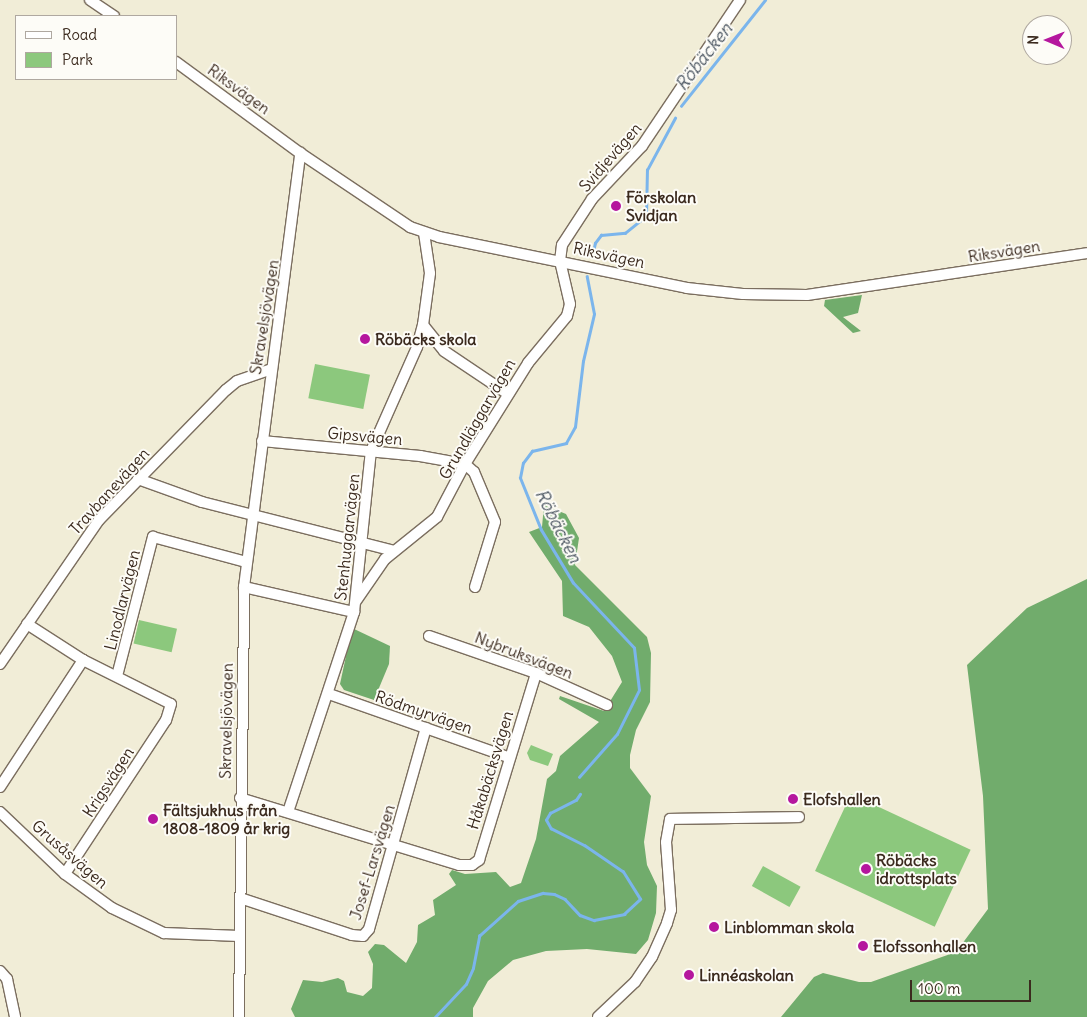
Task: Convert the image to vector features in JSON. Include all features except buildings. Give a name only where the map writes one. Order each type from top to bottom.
[{"type":"street","points":[[90,0],[112,15]]},
{"type":"street","name":"Svidjevägen","points":[[560,260],[562,245],[592,200],[642,146],[726,17],[740,0]]},
{"type":"street","name":"Riksvägen","points":[[178,63],[300,153],[410,227],[424,233],[687,288],[743,294],[808,295],[1087,253]]},
{"type":"street","name":"Skravelsjövägen","points":[[239,1017],[240,798],[244,587],[271,369],[295,213],[300,153]]},
{"type":"street","name":"Stenhuggarvägen","points":[[288,812],[330,694],[354,612],[363,542],[371,452],[418,347],[430,272],[424,233]]},
{"type":"street","name":"Grundläggarvägen","points":[[356,601],[375,572],[394,551],[437,517],[465,464],[528,362],[568,316],[570,304],[560,260]]},
{"type":"street","points":[[423,325],[444,351],[508,394]]},
{"type":"street","name":"Travbanevägen","points":[[0,664],[99,520],[226,390],[237,382],[271,369]]},
{"type":"street","name":"Gipsvägen","points":[[262,441],[465,464]]},
{"type":"street","points":[[465,464],[474,472],[495,522],[475,587]]},
{"type":"street","points":[[138,479],[173,494],[394,551]]},
{"type":"street","name":"Linodlarvägen","points":[[118,676],[153,537],[246,562]]},
{"type":"street","points":[[244,587],[354,612]]},
{"type":"street","points":[[27,624],[83,660],[118,676]]},
{"type":"street","name":"Nybruksvägen","points":[[429,636],[536,674],[607,705]]},
{"type":"street","points":[[0,787],[83,660]]},
{"type":"street","name":"Håkabäcksvägen","points":[[393,846],[465,866],[479,860],[508,757],[536,674]]},
{"type":"street","name":"Krigsvägen","points":[[64,874],[166,720],[171,704],[118,676]]},
{"type":"street","name":"Rödmyrvägen","points":[[330,694],[508,757]]},
{"type":"street","name":"Josef-Larsvägen","points":[[240,898],[352,935],[363,936],[370,929],[426,728]]},
{"type":"street","points":[[240,798],[393,846]]},
{"type":"street","name":"Grusåsvägen","points":[[0,812],[64,874],[112,908],[164,933],[239,936]]},
{"type":"street","points":[[598,1017],[635,982],[652,957],[667,923],[671,902],[666,842],[670,819],[799,817]]},
{"type":"street","points":[[0,971],[6,979],[15,1017]]},
{"type":"green space","points":[[862,295],[858,313],[843,317],[861,331],[853,333],[824,306],[825,300]]},
{"type":"green space","points":[[315,364],[370,375],[363,409],[308,398]]},
{"type":"green space","points":[[544,505],[566,514],[579,538],[575,565],[647,637],[651,653],[650,702],[636,730],[630,755],[630,768],[651,796],[644,842],[647,865],[657,886],[656,913],[648,940],[636,954],[587,949],[546,951],[513,960],[488,981],[473,1008],[473,1017],[295,1017],[291,1009],[303,980],[322,982],[338,978],[344,981],[347,992],[363,996],[372,988],[373,964],[368,952],[375,944],[384,945],[406,963],[417,942],[418,925],[435,915],[433,900],[456,885],[449,874],[452,870],[465,874],[496,872],[510,887],[521,883],[536,839],[547,779],[556,771],[560,756],[599,722],[559,699],[560,696],[604,711],[622,682],[612,656],[589,627],[563,616],[562,581],[529,532],[542,527]]},
{"type":"green space","points":[[1087,579],[1087,1017],[781,1017],[814,977],[823,973],[859,982],[871,982],[956,952],[988,909],[983,796],[967,665],[1027,608]]},
{"type":"green space","points":[[139,620],[177,629],[172,652],[134,643]]},
{"type":"green space","points":[[352,628],[390,646],[389,664],[374,700],[344,690],[340,684]]},
{"type":"green space","points":[[531,745],[553,754],[548,766],[530,760],[527,753]]},
{"type":"green space","points":[[851,794],[971,850],[935,927],[815,871]]},
{"type":"green space","points":[[763,866],[801,887],[789,907],[752,886]]},
{"type":"waterway","name":"Röbäcken","points":[[681,106],[765,0]]},
{"type":"waterway","name":"Röbäcken","points":[[592,256],[595,243],[601,235],[625,233],[646,216],[647,170],[675,118]]},
{"type":"waterway","name":"Röbäcken","points":[[579,777],[617,734],[639,690],[634,648],[573,583],[541,530],[520,478],[523,463],[532,451],[566,443],[575,427],[583,361],[594,314],[587,277]]},
{"type":"waterway","name":"Röbäcken","points":[[435,1017],[466,984],[473,968],[479,936],[518,901],[543,893],[554,894],[565,899],[580,915],[594,920],[624,914],[640,899],[623,872],[585,846],[551,829],[546,820],[550,813],[576,800],[580,794]]},
{"type":"place","name":"Förskolan Svidjan","points":[[616,206]]},
{"type":"place","name":"Röbäcks skola","points":[[365,339]]},
{"type":"place","name":"Elofshallen","points":[[793,799]]},
{"type":"place","name":"Fältsjukhus från 1808-1809 år krig","points":[[153,819]]},
{"type":"place","name":"Röbäcks idrottsplats","points":[[866,869]]},
{"type":"place","name":"Linblomman skola","points":[[714,927]]},
{"type":"place","name":"Elofssonhallen","points":[[863,946]]},
{"type":"place","name":"Linnéaskolan","points":[[689,975]]}]
